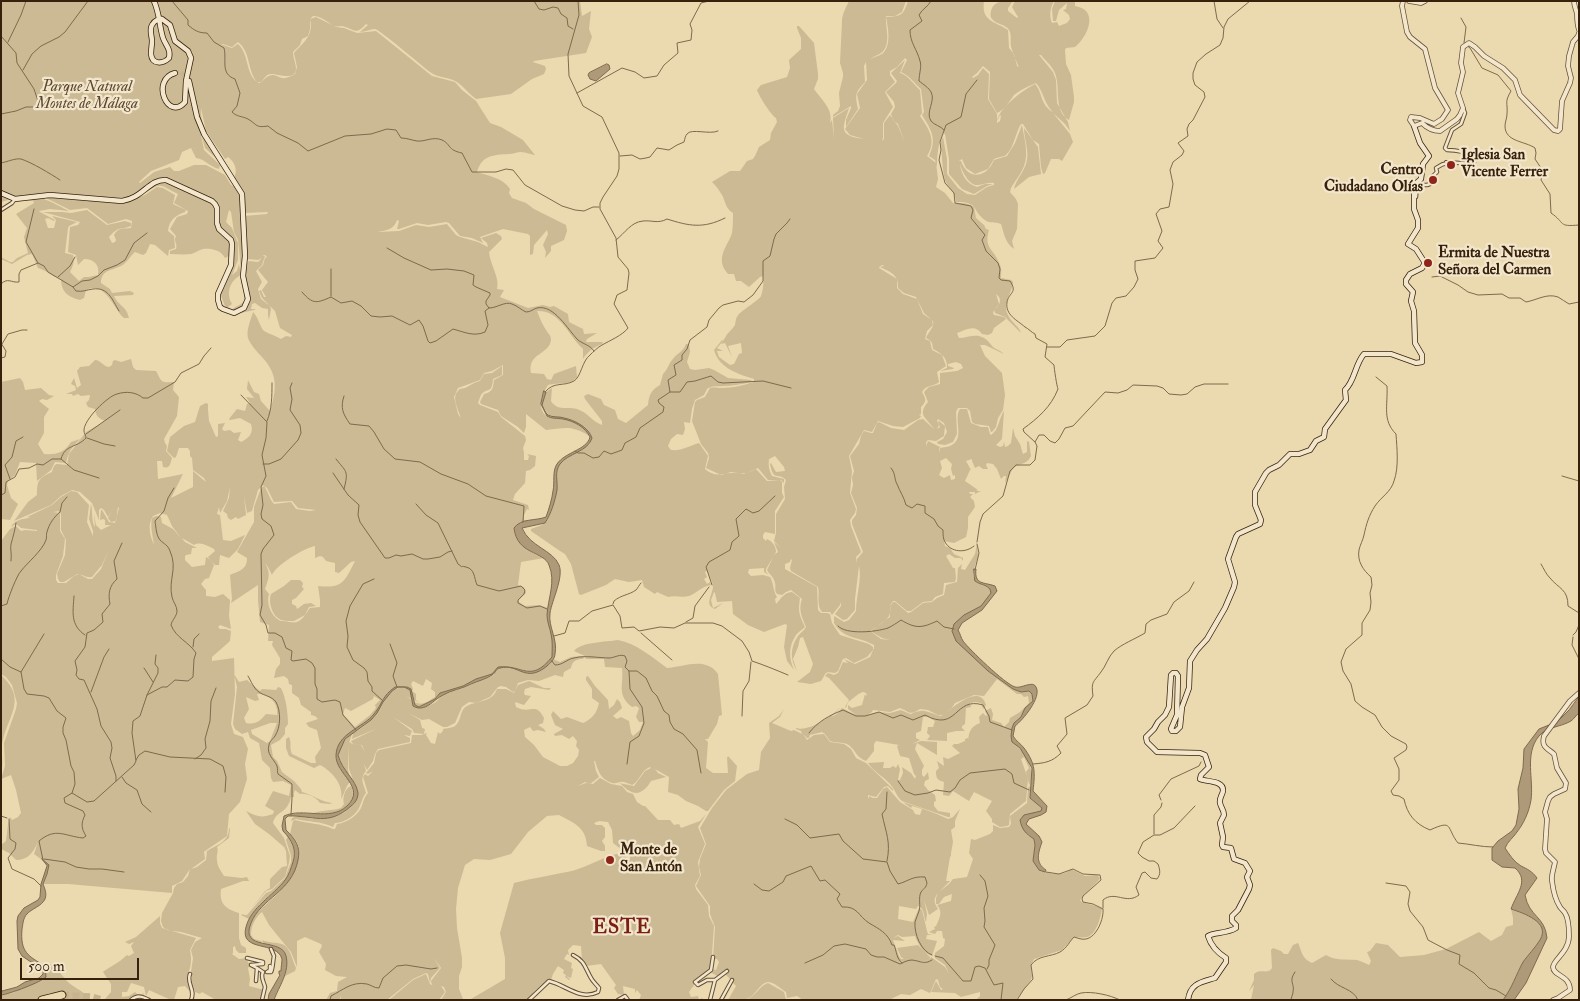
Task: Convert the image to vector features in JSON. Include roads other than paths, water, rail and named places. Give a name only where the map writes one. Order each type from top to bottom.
[{"type":"highway","points":[[42,1000],[62,995]]},
{"type":"main road","points":[[154,1],[160,15],[164,38],[170,50],[169,58],[165,62],[160,63],[154,60],[151,54],[151,28],[154,22],[160,19],[170,25],[175,41],[188,51],[191,58],[186,81],[185,102],[180,106],[174,107],[166,102],[163,86],[168,76],[175,72]]},
{"type":"main road","points":[[1,193],[15,200],[50,195],[122,201],[129,200],[154,182],[166,180],[212,201],[217,208],[219,228],[231,240],[232,244],[231,265],[218,294],[220,307],[234,313],[244,308],[248,299],[243,276],[246,256],[242,194],[204,134],[197,117],[189,82]]},
{"type":"main road","points":[[1188,1000],[1189,993],[1198,982],[1215,978],[1226,962],[1226,958],[1218,953],[1208,936],[1224,933],[1236,928],[1232,921],[1232,916],[1238,910],[1249,889],[1250,885],[1247,877],[1250,871],[1245,863],[1234,859],[1231,848],[1223,847],[1222,845],[1223,837],[1220,823],[1224,815],[1220,803],[1223,788],[1221,785],[1200,779],[1202,773],[1209,767],[1205,755],[1200,753],[1157,752],[1147,742],[1146,737],[1168,711],[1171,675],[1173,673],[1176,673],[1178,676],[1177,713],[1170,729],[1174,732],[1179,730],[1182,707],[1189,688],[1190,661],[1207,639],[1225,608],[1234,587],[1228,559],[1236,537],[1238,534],[1260,524],[1261,520],[1255,505],[1255,492],[1266,473],[1279,465],[1290,454],[1298,454],[1310,450],[1316,441],[1324,437],[1325,429],[1346,400],[1345,390],[1351,385],[1351,379],[1363,355],[1368,353],[1391,354],[1416,363],[1422,362],[1422,355],[1415,343],[1414,311],[1411,301],[1413,292],[1406,284],[1410,274],[1422,268],[1425,263],[1416,249],[1408,244],[1417,232],[1418,220],[1414,209],[1414,185],[1422,179],[1423,164],[1429,156],[1420,143],[1417,125]]},
{"type":"street","points":[[1403,1],[1402,6],[1407,32],[1410,37],[1425,49],[1435,88],[1448,109],[1446,114],[1434,124],[1420,118],[1411,117],[1410,121],[1417,125],[1440,131],[1457,119],[1463,108]]},
{"type":"street","points":[[1409,1],[1421,3],[1425,1]]},
{"type":"street","points":[[1414,204],[1417,185],[1430,184],[1432,177],[1437,172],[1436,168],[1447,163],[1468,164],[1474,162],[1472,156],[1468,153],[1444,148],[1452,130],[1462,123],[1465,113],[1458,93],[1463,72],[1460,63],[1465,44],[1475,47],[1484,56],[1503,68],[1515,80],[1520,95],[1554,130],[1558,131],[1562,126],[1560,113],[1562,101],[1571,78],[1568,66],[1569,56],[1572,42],[1579,32],[1574,1]]},
{"type":"street","points":[[1,210],[15,200]]},
{"type":"street","points":[[1553,1000],[1570,990],[1567,980],[1555,972],[1553,968],[1554,963],[1560,958],[1568,945],[1569,935],[1566,916],[1558,903],[1552,882],[1555,862],[1546,853],[1545,849],[1548,819],[1545,812],[1550,797],[1565,789],[1566,786],[1565,779],[1557,768],[1554,754],[1544,747],[1542,742],[1544,736],[1570,701],[1579,693]]},
{"type":"street","points":[[247,958],[263,962],[263,964],[251,965],[256,968],[265,972],[272,972],[274,956],[270,949]]},
{"type":"street","points":[[529,1000],[549,981],[584,996],[598,992],[599,988],[590,977],[588,969],[573,955]]},
{"type":"street","points":[[713,957],[711,970],[695,982],[698,985],[707,980],[715,980],[727,971]]},
{"type":"street","points":[[262,1000],[266,987],[262,974],[270,970],[270,966]]},
{"type":"street","points":[[256,968],[256,981]]},
{"type":"street","points":[[190,974],[189,981],[193,993],[191,1000]]},
{"type":"street","points":[[710,1000],[715,980]]},
{"type":"street","points":[[721,1000],[732,980]]},
{"type":"street","points":[[131,1000],[136,996],[149,1000]]},
{"type":"street","points":[[618,1000],[625,996],[628,1000]]},
{"type":"waterway","points":[[8,42],[26,1]]},
{"type":"waterway","points":[[23,70],[32,54],[41,46],[65,32],[88,1]]},
{"type":"waterway","points":[[172,1],[188,20],[188,25],[196,31],[207,33],[214,42],[224,48],[227,74],[235,79],[240,93],[237,106],[232,112],[259,126],[268,126],[308,151],[345,136],[371,134],[387,129],[396,130],[401,138],[417,141],[442,140],[451,149],[462,153],[472,172],[513,170],[525,185],[562,206],[584,211],[593,207],[599,207]]},
{"type":"waterway","points":[[534,1],[539,9],[558,8],[561,14],[567,18],[568,26],[573,29]]},
{"type":"waterway","points":[[545,392],[552,386],[574,381],[591,354],[628,328],[614,304],[617,295],[627,290],[629,273],[618,257],[616,238],[600,209],[603,197],[617,176],[619,153],[602,117],[583,106],[569,76],[568,54],[579,15],[578,1]]},
{"type":"waterway","points":[[577,93],[622,68],[635,72],[644,78],[657,76],[664,65],[678,53],[677,43],[691,40],[692,30],[690,24],[701,3],[709,1]]},
{"type":"waterway","points":[[931,1],[920,13],[922,21],[910,30],[910,35],[921,63],[919,81],[929,89],[932,95],[929,118],[944,130]]},
{"type":"waterway","points":[[1214,1],[1217,19],[1223,28]]},
{"type":"waterway","points":[[1047,347],[1060,347],[1067,340],[1095,336],[1105,326],[1112,303],[1116,298],[1126,296],[1134,287],[1138,279],[1135,261],[1155,258],[1163,248],[1158,241],[1162,231],[1156,214],[1160,209],[1169,207],[1173,184],[1170,170],[1173,162],[1184,151],[1178,143],[1188,136],[1187,129],[1189,124],[1205,97],[1204,92],[1195,85],[1193,73],[1197,62],[1220,45],[1228,19],[1250,1]]},
{"type":"waterway","points":[[1461,18],[1466,27],[1464,43],[1470,48],[1482,68],[1498,75],[1511,91],[1507,100],[1506,131],[1512,138],[1535,148],[1535,159],[1543,171],[1541,180],[1550,194],[1551,213],[1564,225],[1579,225]]},
{"type":"waterway","points":[[1,36],[16,53],[17,63],[34,89],[38,101],[34,107],[26,107],[1,114]]},
{"type":"waterway","points":[[977,80],[966,94],[961,117],[946,125],[940,142],[939,160],[945,183],[954,193],[955,203],[971,206],[973,210],[971,218],[985,235],[982,240],[986,251],[998,263],[1000,269],[999,278],[1010,281],[1012,285],[1013,290],[1007,302],[1010,314],[1035,334],[1036,338],[1047,344],[1045,357],[1054,365],[1058,389],[1044,412],[1023,429],[1035,442]]},
{"type":"waterway","points":[[620,156],[632,155],[640,159],[650,157],[657,148],[669,150],[684,142],[689,132],[718,131]]},
{"type":"waterway","points":[[1,163],[21,159],[60,180]]},
{"type":"waterway","points":[[34,209],[26,242],[38,263]]},
{"type":"waterway","points":[[616,240],[639,222],[655,222],[667,219],[689,225],[703,225],[725,218]]},
{"type":"waterway","points":[[575,451],[593,458],[599,457],[604,451],[611,454],[622,450],[625,443],[636,437],[640,428],[663,412],[664,407],[658,400],[670,392],[668,380],[676,375],[674,365],[682,360],[682,355],[687,349],[690,340],[707,327],[709,320],[723,305],[738,301],[744,302],[753,295],[763,281],[763,261],[770,256],[776,234],[790,219]]},
{"type":"waterway","points":[[1,284],[8,281],[19,282],[21,270],[38,263],[44,266],[48,272],[73,287],[82,281],[98,276],[104,270],[125,260],[134,243],[147,233]]},
{"type":"waterway","points":[[387,248],[431,270],[447,269],[464,271],[474,275],[473,285],[490,293],[486,301],[489,308],[509,303],[526,312],[537,308],[549,310],[560,319],[578,340],[591,347],[594,351]]},
{"type":"waterway","points":[[58,277],[70,266],[75,257]]},
{"type":"waterway","points":[[331,269],[331,296]]},
{"type":"waterway","points":[[1432,277],[1440,276],[1468,292],[1478,295],[1502,294],[1509,298],[1520,298],[1526,302],[1546,296],[1554,296],[1569,304],[1579,302]]},
{"type":"waterway","points":[[73,287],[76,291],[98,289],[106,292],[112,298],[119,311]]},
{"type":"waterway","points":[[302,292],[315,302],[331,297],[341,303],[352,301],[361,306],[371,316],[392,316],[410,325],[419,320],[430,343],[453,329],[473,334],[485,332],[488,325],[485,311],[489,308]]},
{"type":"waterway","points":[[2,344],[8,334],[27,330]]},
{"type":"waterway","points":[[1,343],[6,351],[5,357],[1,358]]},
{"type":"waterway","points":[[61,459],[68,448],[86,438],[84,431],[87,421],[108,399],[117,394],[127,392],[148,398],[175,382],[181,373],[199,364],[211,348]]},
{"type":"waterway","points":[[670,392],[680,392],[687,382],[711,376],[718,382],[723,383],[763,381],[791,388]]},
{"type":"waterway","points":[[1376,377],[1387,386],[1387,418],[1396,434],[1397,470],[1391,488],[1377,503],[1371,513],[1359,548],[1360,562],[1371,577],[1370,610],[1362,623],[1362,635],[1346,649],[1341,662],[1343,671],[1351,684],[1355,701],[1375,715],[1382,727],[1391,736],[1406,744],[1406,750],[1394,758],[1399,769],[1399,780],[1391,791],[1393,795],[1404,799],[1412,818],[1430,830],[1446,825],[1458,843],[1493,847]]},
{"type":"waterway","points":[[267,421],[271,407],[272,383]]},
{"type":"waterway","points":[[263,464],[269,464],[281,459],[298,440],[301,433],[300,425],[290,410],[292,399],[290,388],[292,383]]},
{"type":"waterway","points":[[977,542],[983,514],[1003,496],[1010,471],[1016,465],[1030,465],[1035,460],[1037,446],[1035,442],[1039,435],[1044,435],[1055,443],[1065,428],[1073,426],[1105,392],[1118,393],[1127,390],[1133,385],[1157,386],[1163,388],[1169,394],[1181,395],[1187,394],[1195,387],[1204,384],[1228,384]]},
{"type":"waterway","points":[[241,395],[267,422],[262,455],[266,476],[261,487],[263,505],[261,514],[262,519],[271,526],[274,535],[261,554],[262,605],[260,615],[268,633],[275,633],[282,637],[286,648],[292,651],[291,660],[306,659],[312,663],[315,668],[317,699],[322,702],[335,700],[340,702],[343,715],[356,730]]},
{"type":"waterway","points":[[344,396],[343,411],[350,424],[369,426],[384,449],[395,459],[420,462],[441,474],[468,484],[486,496],[524,506],[523,522]]},
{"type":"waterway","points":[[86,434],[120,410]]},
{"type":"waterway","points":[[10,479],[5,465],[12,457],[16,441],[23,437]]},
{"type":"waterway","points":[[87,438],[115,446]]},
{"type":"waterway","points":[[1,495],[5,493],[6,482],[15,477],[19,469],[29,468],[37,464],[43,465],[52,459],[61,459],[74,470],[99,478]]},
{"type":"waterway","points":[[336,459],[346,472],[344,489]]},
{"type":"waterway","points":[[891,468],[906,505],[912,508],[917,504],[925,506],[925,513],[934,519],[943,530],[944,539],[948,546],[959,551],[967,550],[974,546]]},
{"type":"waterway","points":[[333,473],[348,495],[359,505],[358,515],[360,522],[385,558],[412,554],[428,559],[440,557],[452,551]]},
{"type":"waterway","points":[[1562,476],[1579,481]]},
{"type":"waterway","points":[[43,860],[39,841],[50,834],[55,833],[83,838],[86,836],[82,826],[85,815],[83,811],[65,803],[64,798],[72,793],[87,802],[94,801],[134,765],[136,761],[132,733],[133,721],[140,716],[147,695],[162,687],[167,687],[175,680],[188,681],[193,677],[196,653],[176,633],[171,625],[177,611],[171,591],[172,557],[169,549],[160,540],[156,531],[155,521],[164,511],[168,498],[174,488]]},
{"type":"waterway","points":[[712,585],[706,567],[709,562],[730,550],[732,542],[739,536],[736,519],[746,509],[753,513],[759,511],[775,496]]},
{"type":"waterway","points":[[1,606],[7,604],[19,573],[44,544],[49,526],[60,512],[62,503],[67,497]]},
{"type":"waterway","points":[[416,504],[426,515],[438,523],[458,564],[471,570],[477,585],[499,591],[521,586],[525,590],[518,603],[527,608],[540,606],[547,609]]},
{"type":"waterway","points":[[11,561],[11,544],[16,523]]},
{"type":"waterway","points":[[116,781],[110,758],[111,742],[101,726],[97,709],[84,680],[79,679],[76,675],[75,661],[85,647],[87,633],[103,622],[102,614],[110,604],[110,590],[112,584],[117,579],[114,561],[122,543]]},
{"type":"waterway","points":[[975,570],[979,553],[977,544]]},
{"type":"waterway","points":[[1541,564],[1565,593],[1568,606],[1579,613]]},
{"type":"waterway","points":[[374,579],[363,584],[350,606],[346,621],[347,647],[353,660],[367,672],[372,691],[382,700]]},
{"type":"waterway","points":[[1033,764],[1048,761],[1061,753],[1057,746],[1067,734],[1065,718],[1087,705],[1093,696],[1093,682],[1103,670],[1114,651],[1145,633],[1146,624],[1167,614],[1174,602],[1189,591],[1194,582]]},
{"type":"waterway","points":[[613,604],[617,599],[636,590],[641,583]]},
{"type":"waterway","points":[[686,622],[693,618],[695,606],[709,587]]},
{"type":"waterway","points":[[74,596],[73,613],[75,622],[80,631],[85,635]]},
{"type":"waterway","points":[[554,636],[565,633],[569,621],[579,621],[592,611],[613,605],[620,616],[622,628],[634,627],[639,631],[660,627],[674,628],[685,623],[713,623],[722,626],[742,641],[752,661],[788,675]]},
{"type":"waterway","points":[[838,626],[847,631],[854,632],[876,631],[888,628],[901,620],[911,625],[919,626],[937,621],[944,627],[954,629]]},
{"type":"waterway","points":[[1573,635],[1579,625]]},
{"type":"waterway","points":[[641,633],[672,660]]},
{"type":"waterway","points":[[21,672],[44,634]]},
{"type":"waterway","points":[[193,647],[194,639],[199,634]]},
{"type":"waterway","points":[[1573,637],[1572,645],[1579,659]]},
{"type":"waterway","points":[[390,644],[397,663],[393,676],[397,687]]},
{"type":"waterway","points":[[91,692],[104,657],[109,649]]},
{"type":"waterway","points":[[147,695],[158,673],[158,668],[155,664],[156,655]]},
{"type":"waterway","points":[[552,661],[555,665],[578,657],[610,658],[620,655],[625,656],[627,661],[625,667],[629,671],[630,689],[642,707],[644,723],[639,736],[630,742],[627,764]]},
{"type":"waterway","points":[[1,659],[10,667],[21,672],[24,689],[27,694],[49,698],[57,711],[66,718],[63,733],[74,772],[75,784],[72,793]]},
{"type":"waterway","points":[[742,716],[743,691],[749,681],[751,662]]},
{"type":"waterway","points":[[144,668],[153,682]]},
{"type":"waterway","points":[[629,671],[637,671],[646,678],[664,711],[669,715],[674,729],[683,734],[697,750],[701,773]]},
{"type":"waterway","points":[[248,676],[257,691],[272,698],[278,706],[280,719],[278,728],[268,748],[277,766],[278,774],[292,784],[291,815]]},
{"type":"waterway","points":[[195,759],[206,748],[205,739],[210,721],[211,701],[216,688]]},
{"type":"waterway","points":[[809,733],[824,719],[843,710],[856,716],[865,716],[879,712],[893,718],[901,715],[913,720],[925,715],[944,720],[966,705],[974,704],[983,705],[990,722],[1012,730]]},
{"type":"waterway","points":[[136,760],[145,751],[170,757],[210,759],[223,766],[226,777],[225,792]]},
{"type":"waterway","points":[[1161,800],[1159,795],[1171,779],[1199,766],[1201,762]]},
{"type":"waterway","points":[[898,781],[905,791],[915,795],[936,790],[950,792],[960,780],[970,773],[1005,769],[1012,774],[1014,783],[1029,790]]},
{"type":"waterway","points":[[122,777],[126,783],[137,790],[142,804],[151,812]]},
{"type":"waterway","points":[[887,792],[886,809],[882,814],[888,843],[887,861]]},
{"type":"waterway","points":[[1154,834],[1154,815],[1162,803]]},
{"type":"waterway","points":[[1103,908],[1103,900],[1107,897],[1130,899],[1139,895],[1136,887],[1142,873],[1145,872],[1151,878],[1157,879],[1160,872],[1158,864],[1154,861],[1149,861],[1138,853],[1143,842],[1154,835],[1160,835],[1174,828],[1195,806]]},
{"type":"waterway","points":[[1,816],[7,818]]},
{"type":"waterway","points":[[9,819],[10,839],[16,843],[15,849],[8,858],[12,869],[34,879],[41,886]]},
{"type":"waterway","points":[[785,819],[797,825],[810,838],[839,834],[843,841],[863,859],[887,862],[898,884],[914,878],[925,877],[927,883],[920,894],[920,909],[915,927],[917,937],[922,946],[932,955]]},
{"type":"waterway","points":[[44,859],[65,862],[76,867],[124,872]]},
{"type":"waterway","points":[[754,884],[762,890],[769,891],[783,882],[786,876],[811,866],[820,881],[825,880],[840,894],[837,899],[842,907],[855,910],[865,920],[886,934],[892,945],[894,945],[902,963]]},
{"type":"waterway","points":[[1017,1000],[1033,979],[1031,965],[1037,959],[1060,952],[1074,937],[1090,938],[1099,927],[1102,917],[1103,909],[1083,902],[1082,899],[1101,880],[1100,875],[1083,874],[1073,869],[1059,874],[1046,872]]},
{"type":"waterway","points":[[980,875],[985,881],[988,896],[984,908],[984,927],[995,945],[987,969]]},
{"type":"waterway","points":[[1386,883],[1406,886],[1410,892],[1408,904],[1410,911],[1423,927],[1428,940],[1460,955],[1459,964],[1474,973],[1489,988],[1506,996]]},
{"type":"waterway","points":[[805,963],[823,955],[834,946],[845,944],[866,949],[871,955],[884,957],[900,964],[911,960],[925,962],[932,960]]},
{"type":"waterway","points":[[935,956],[943,958],[963,981],[971,981],[975,967],[985,968],[994,985],[1003,983],[1001,1000]]},
{"type":"waterway","points":[[330,1000],[331,996],[357,984],[362,983],[379,988],[383,978],[397,966],[437,968]]},
{"type":"waterway","points":[[1291,1000],[1293,993],[1292,978],[1295,972]]},
{"type":"waterway","points":[[1331,979],[1353,993],[1358,1000]]},
{"type":"waterway","points":[[1066,1000],[1085,993],[1101,994],[1120,1000]]},
{"type":"tunnel","points":[[175,73],[181,72],[188,80]]},
{"type":"tunnel","points":[[62,995],[92,997],[102,1000]]},
{"type":"place","name":"Iglesia San Vicente Ferrer","points":[[1451,165]]},
{"type":"place","name":"Centro Ciudadano Olías","points":[[1433,180]]},
{"type":"place","name":"Ermita de Nuestra Señora del Carmen","points":[[1428,263]]},
{"type":"place","name":"Monte de San Antón","points":[[610,860]]},
{"type":"district","name":"ESTE","points":[[622,929]]},
{"type":"park label","name":"Parque Natural Montes de Málaga","points":[[87,96]]}]
